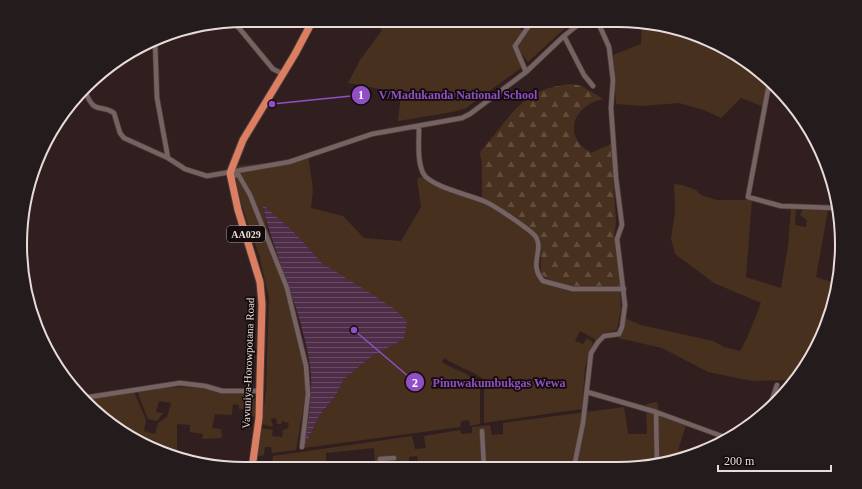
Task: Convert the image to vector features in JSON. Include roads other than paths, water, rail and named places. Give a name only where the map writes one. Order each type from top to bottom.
[{"type":"highway","points":[[230,175],[234,157],[242,140],[283,74],[309,27]]},
{"type":"highway","name":"Vavuniya-Horowpotana Road","points":[[230,175],[260,282],[262,304],[259,418],[253,462]]},
{"type":"street","points":[[238,27],[273,69],[283,74]]},
{"type":"street","points":[[526,72],[515,46],[527,27]]},
{"type":"street","points":[[230,175],[247,168],[289,162],[372,134],[449,122],[470,114],[526,72],[575,27]]},
{"type":"street","points":[[575,462],[587,392],[591,353],[604,336],[619,334],[622,327],[625,305],[617,239],[622,225],[616,185],[611,108],[613,80],[609,47],[601,27]]},
{"type":"street","points":[[564,36],[584,75],[593,86]]},
{"type":"street","points":[[155,46],[157,98],[168,158]]},
{"type":"street","points":[[768,88],[748,197],[781,206],[832,208]]},
{"type":"street","points":[[87,95],[93,106],[99,109],[108,109],[114,113],[120,133],[124,138],[168,158],[185,169],[199,175],[207,176],[238,174],[250,194],[287,288],[306,366],[308,394],[302,447]]},
{"type":"street","points":[[419,127],[419,146],[422,172],[427,178],[452,190],[487,202],[529,230],[536,238],[538,246],[536,268],[543,280],[573,289],[624,289]]},
{"type":"street","points":[[90,397],[180,384],[205,386],[222,391],[260,391]]},
{"type":"street","points":[[774,396],[777,385]]},
{"type":"street","points":[[587,392],[656,412],[721,436]]},
{"type":"street","points":[[656,412],[658,458]]},
{"type":"street","points":[[482,431],[484,462]]},
{"type":"street","points":[[380,462],[380,459],[394,458]]},
{"type":"place","name":"V/Madukanda National School","points":[[272,104]]},
{"type":"place","name":"Pinuwakumbukgas Wewa","points":[[354,330]]}]
